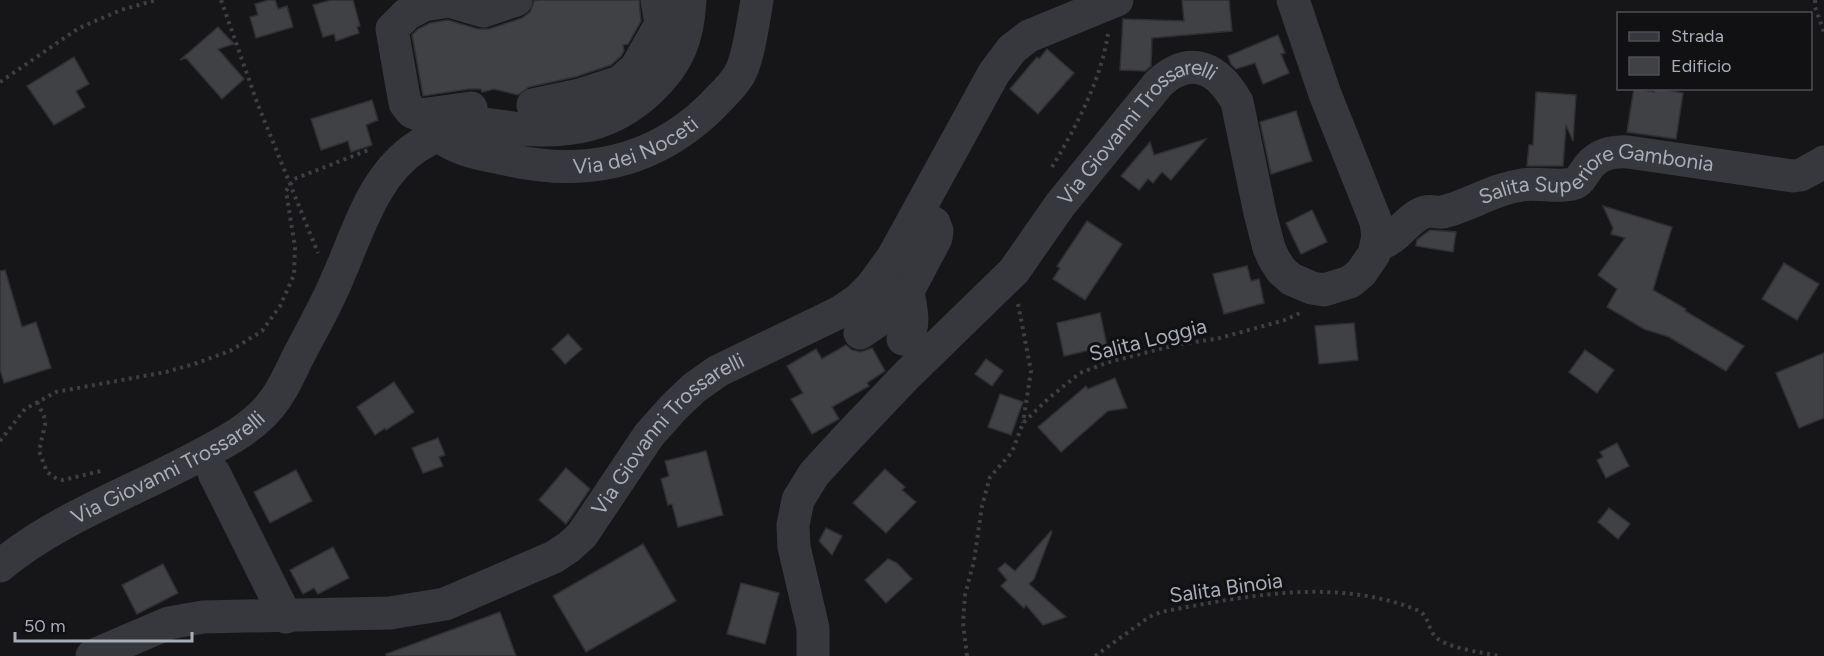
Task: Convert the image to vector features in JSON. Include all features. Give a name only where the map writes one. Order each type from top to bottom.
[{"type":"street","points":[[496,126],[494,112],[489,109],[468,108],[420,115],[412,112],[405,104],[392,29],[407,14],[424,5],[449,1],[483,11],[516,0]]},
{"type":"street","points":[[533,105],[580,95],[620,82],[636,68],[661,24],[657,0]]},
{"type":"street","name":"Via Giovanni Trossarelli","points":[[0,567],[44,534],[221,445],[260,417],[276,398],[333,290],[382,180],[399,161],[438,135],[468,125],[521,129],[578,128],[599,123],[631,106],[661,80],[684,44],[690,0]]},
{"type":"street","name":"Via dei Noceti","points":[[438,135],[449,145],[461,149],[532,164],[575,168],[629,158],[675,136],[696,121],[741,74],[757,0]]},
{"type":"street","points":[[1293,0],[1325,94],[1371,206],[1376,222],[1377,245]]},
{"type":"street","name":"Via Giovanni Trossarelli","points":[[92,656],[169,623],[202,617],[390,613],[445,604],[554,557],[582,535],[649,435],[694,388],[718,371],[840,312],[859,299],[871,287],[893,257],[994,73],[1012,49],[1029,36],[1107,4]]},
{"type":"street","name":"Via Giovanni Trossarelli","points":[[813,656],[813,628],[794,547],[793,525],[798,500],[814,474],[906,376],[1014,270],[1067,196],[1159,83],[1171,73],[1195,67],[1207,69],[1225,82],[1231,91],[1241,117],[1269,248],[1281,270],[1291,279],[1312,288],[1324,290],[1350,282],[1369,264],[1377,245]]},
{"type":"street","name":"Salita Superiore Gambonia","points":[[1377,245],[1392,238],[1413,219],[1427,212],[1441,212],[1489,193],[1515,186],[1573,184],[1579,180],[1594,160],[1608,153],[1628,152],[1793,176],[1801,175],[1824,162]]},
{"type":"street","points":[[860,333],[888,314],[908,291],[936,238],[937,231],[934,223],[917,214]]},
{"type":"street","points":[[903,339],[909,335],[913,326],[908,291]]},
{"type":"street","points":[[214,473],[286,617]]},
{"type":"path","points":[[0,82],[79,28],[121,10],[156,0]]},
{"type":"path","points":[[221,0],[258,105],[333,290]]},
{"type":"path","points":[[1815,0],[1816,12],[1824,32]]},
{"type":"path","points":[[0,441],[25,409],[56,392],[166,372],[197,363],[230,351],[262,331],[280,306],[294,275],[295,248],[286,191],[290,183],[294,179],[376,148]]},
{"type":"path","name":"Salita Loggia","points":[[967,656],[963,623],[965,595],[974,561],[982,506],[990,477],[1012,452],[1023,423],[1080,373],[1109,362],[1147,352],[1216,339],[1285,320],[1305,310]]},
{"type":"path","points":[[37,402],[44,416],[45,425],[39,452],[43,466],[51,476],[63,480],[105,470]]},
{"type":"path","name":"Salita Binoia","points":[[1095,656],[1149,617],[1161,612],[1265,594],[1340,592],[1379,599],[1418,610],[1425,614],[1435,637],[1446,644],[1498,656]]},
{"type":"building","points":[[275,0],[278,9],[287,6],[293,27],[256,38],[250,17],[258,15],[255,4]]},
{"type":"building","points":[[331,0],[353,0],[360,26],[357,27],[359,33],[336,41],[334,34],[323,37],[313,5]]},
{"type":"building","points":[[639,0],[641,21],[628,44],[623,45],[624,51],[621,56],[611,65],[575,77],[529,87],[518,95],[494,89],[482,92],[481,89],[469,89],[423,96],[412,35],[418,29],[430,23],[448,20],[478,29],[489,29],[522,18],[530,12],[534,1]]},
{"type":"building","points":[[1182,0],[1229,0],[1232,31],[1152,38],[1151,66],[1145,71],[1120,70],[1123,19],[1184,21]]},
{"type":"building","points":[[218,27],[234,44],[218,49],[244,79],[222,99],[186,58],[180,60]]},
{"type":"building","points":[[1278,35],[1285,53],[1281,54],[1289,73],[1263,84],[1255,63],[1236,69],[1231,64],[1228,56]]},
{"type":"building","points":[[1047,49],[1074,73],[1038,114],[1010,89],[1037,57],[1039,59]]},
{"type":"building","points":[[74,57],[89,84],[76,91],[85,107],[54,125],[27,86]]},
{"type":"building","points":[[1634,90],[1654,92],[1654,90],[1667,90],[1683,93],[1676,139],[1627,132]]},
{"type":"building","points":[[1536,92],[1576,95],[1573,141],[1566,125],[1563,166],[1527,166],[1529,145],[1533,145]]},
{"type":"building","points":[[372,100],[378,120],[366,125],[372,145],[351,152],[348,141],[321,150],[311,119]]},
{"type":"building","points":[[1296,111],[1312,161],[1271,174],[1260,122]]},
{"type":"building","points":[[1206,139],[1171,180],[1162,172],[1153,183],[1148,179],[1139,190],[1121,176],[1150,142],[1154,155]]},
{"type":"building","points":[[1603,206],[1672,227],[1653,290],[1744,346],[1726,371],[1669,337],[1644,329],[1607,307],[1617,289],[1598,275],[1625,238],[1611,234],[1613,228]]},
{"type":"building","points":[[1312,210],[1327,242],[1301,254],[1286,223]]},
{"type":"building","points":[[1087,221],[1122,244],[1085,300],[1053,279],[1060,268],[1057,266]]},
{"type":"building","points":[[1430,230],[1456,232],[1453,252],[1416,246],[1417,240]]},
{"type":"building","points":[[1784,263],[1819,284],[1797,320],[1762,299]]},
{"type":"building","points":[[1247,266],[1251,281],[1259,279],[1264,303],[1224,314],[1213,274]]},
{"type":"building","points":[[5,270],[22,327],[36,322],[51,368],[4,383],[0,369],[0,271]]},
{"type":"building","points":[[1100,313],[1107,346],[1064,356],[1057,323]]},
{"type":"building","points":[[1354,323],[1358,360],[1319,364],[1315,326]]},
{"type":"building","points":[[568,334],[582,349],[565,364],[552,349]]},
{"type":"building","points":[[846,345],[852,350],[861,352],[872,348],[885,371],[867,383],[869,386],[832,407],[839,419],[812,434],[791,399],[803,393],[787,366],[816,349],[822,359]]},
{"type":"building","points":[[1585,350],[1614,370],[1597,393],[1569,372]]},
{"type":"building","points":[[1824,353],[1824,418],[1799,428],[1776,373]]},
{"type":"building","points":[[986,359],[1003,371],[992,386],[975,374]]},
{"type":"building","points":[[1115,378],[1127,408],[1108,411],[1061,452],[1038,427],[1086,386],[1088,389]]},
{"type":"building","points":[[394,382],[414,412],[375,435],[357,407]]},
{"type":"building","points":[[1000,394],[1023,402],[1011,435],[988,427]]},
{"type":"building","points":[[438,438],[445,455],[439,457],[443,466],[423,473],[412,448]]},
{"type":"building","points":[[1617,443],[1629,466],[1606,478],[1597,460],[1603,457],[1600,452]]},
{"type":"building","points":[[706,451],[723,515],[678,527],[672,504],[668,505],[661,479],[669,476],[665,461]]},
{"type":"building","points":[[566,468],[590,489],[566,524],[539,500]]},
{"type":"building","points":[[885,469],[905,487],[902,490],[916,502],[886,533],[853,503]]},
{"type":"building","points":[[296,470],[312,501],[270,523],[254,492]]},
{"type":"building","points":[[1609,508],[1630,524],[1618,539],[1598,522]]},
{"type":"building","points":[[826,528],[842,536],[832,555],[819,541]]},
{"type":"building","points":[[1051,531],[1034,579],[1029,584],[1066,617],[1043,625],[1026,605],[1024,608],[1001,586],[1007,580],[998,569],[1005,563],[1015,571]]},
{"type":"building","points":[[643,544],[676,601],[586,652],[553,596]]},
{"type":"building","points":[[333,547],[349,578],[318,594],[314,588],[303,594],[290,570]]},
{"type":"building","points":[[888,559],[897,563],[912,579],[886,603],[865,580]]},
{"type":"building","points":[[163,564],[178,593],[137,614],[122,585]]},
{"type":"building","points":[[741,583],[779,593],[765,644],[727,634]]},
{"type":"building","points":[[500,612],[516,656],[386,656],[386,654]]}]
